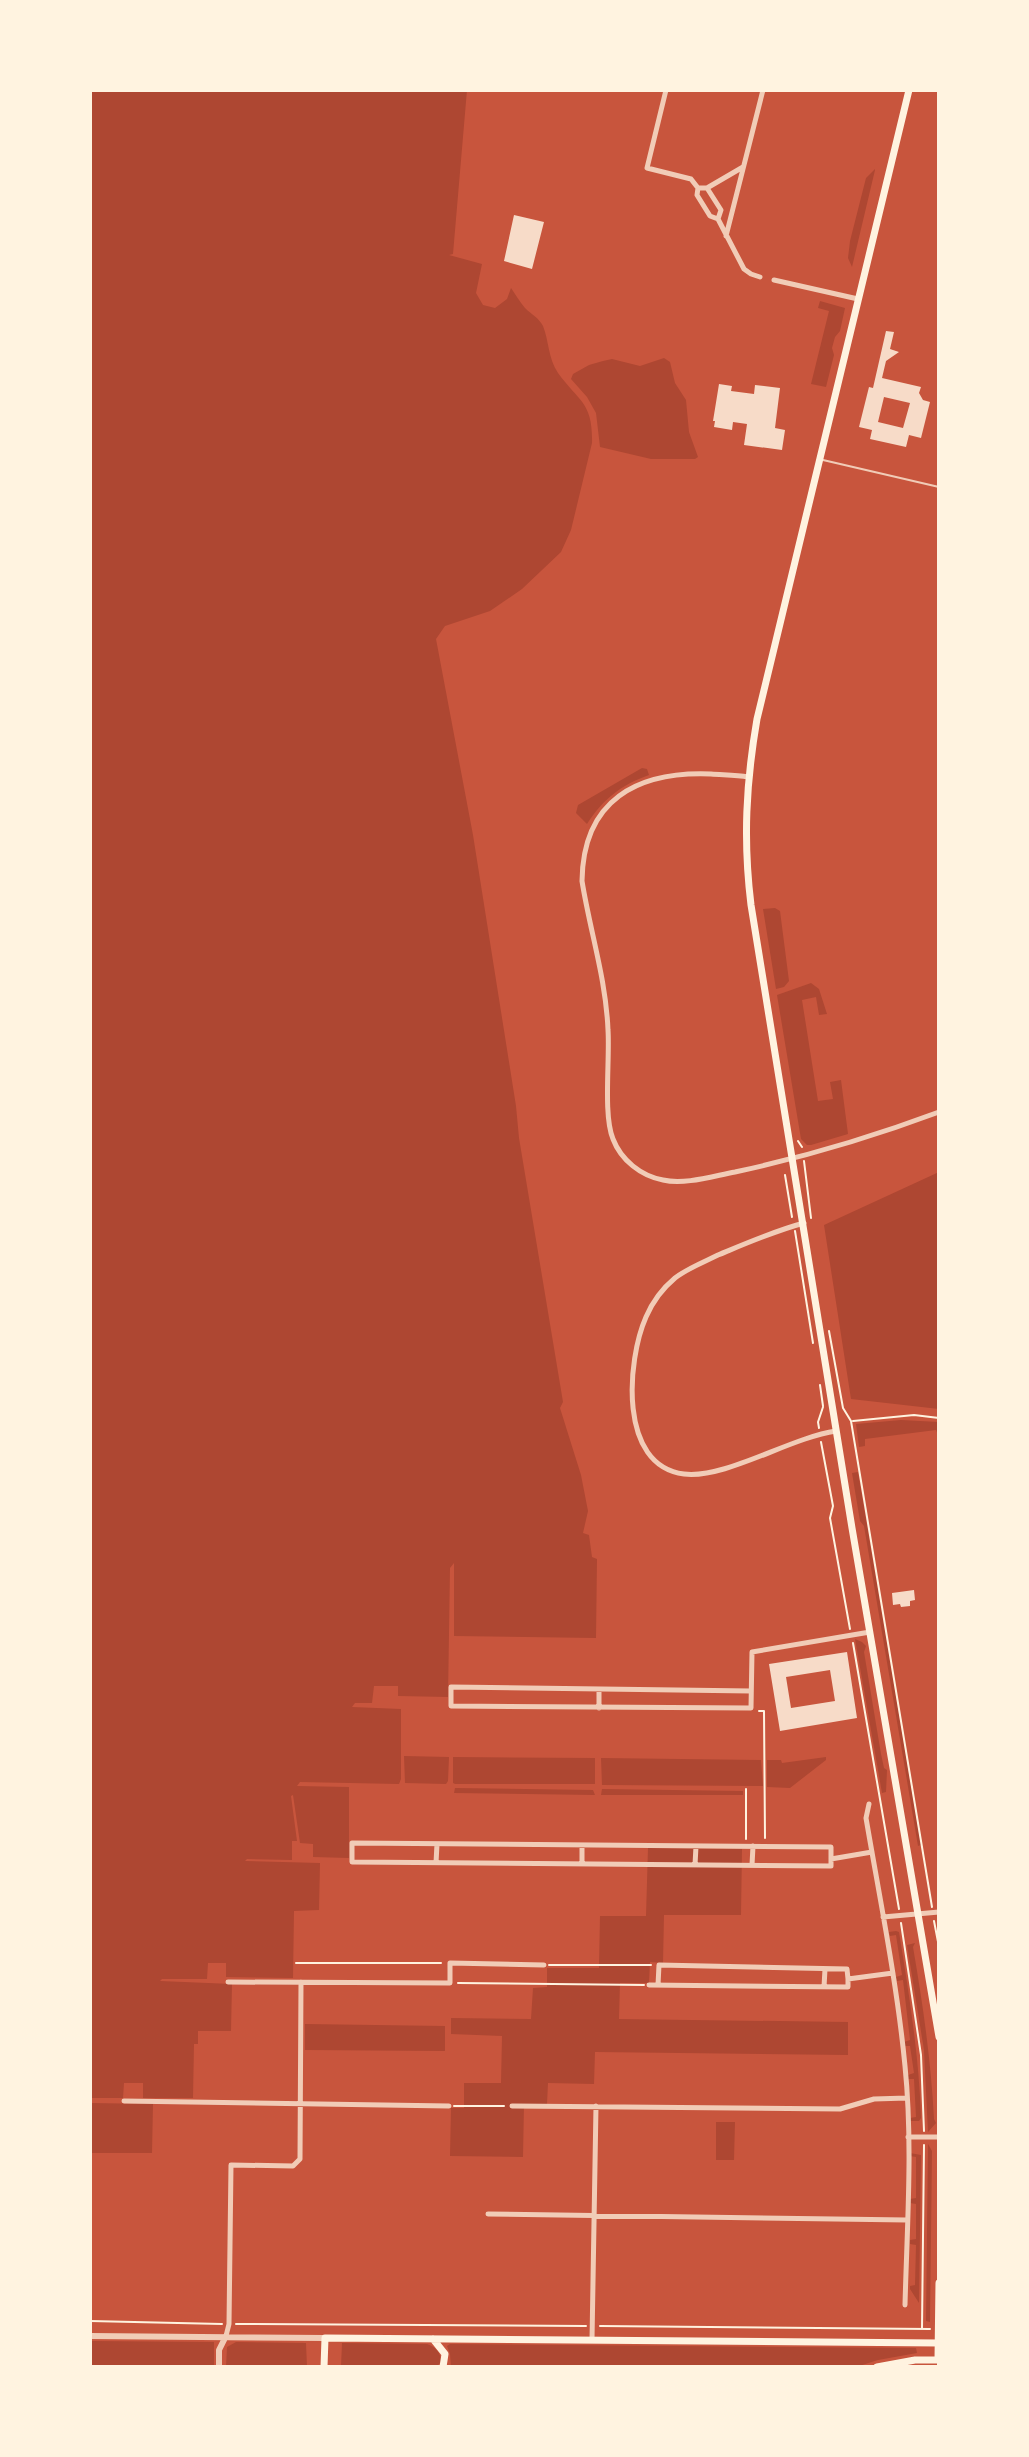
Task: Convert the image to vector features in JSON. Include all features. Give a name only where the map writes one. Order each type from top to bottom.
[{"type":"main road","points":[[909,90],[763,692],[748,777],[746,831],[748,877],[793,1159],[807,1220],[837,1431],[939,2037]]},
{"type":"main road","points":[[877,2367],[915,2360],[938,2362],[939,2283]]},
{"type":"main road","points":[[324,2367],[325,2338],[938,2343]]},
{"type":"main road","points":[[433,2339],[445,2354],[443,2367]]},
{"type":"street","points":[[666,90],[647,168],[691,179],[710,216],[718,219]]},
{"type":"street","points":[[726,236],[763,90]]},
{"type":"street","points":[[698,188],[707,188],[744,166]]},
{"type":"street","points":[[707,188],[721,210],[718,219],[744,269],[760,277]]},
{"type":"street","points":[[774,280],[859,299]]},
{"type":"street","points":[[748,777],[694,773],[641,783],[607,805],[590,832],[582,866],[582,881],[603,986],[608,1029],[612,1138],[634,1168],[664,1181],[709,1177],[804,1157],[939,1112]]},
{"type":"street","points":[[807,1220],[691,1267],[665,1288],[650,1308],[639,1336],[632,1380],[632,1404],[640,1436],[652,1459],[673,1472],[685,1474],[719,1470],[820,1433],[837,1431]]},
{"type":"street","points":[[751,1691],[451,1687],[451,1706],[751,1708],[752,1652],[870,1632]]},
{"type":"street","points":[[599,1689],[599,1709]]},
{"type":"street","points":[[869,1804],[866,1818],[893,1973],[905,2066],[908,2137],[905,2305]]},
{"type":"street","points":[[352,1843],[696,1846],[831,1847],[831,1866],[352,1862],[352,1843]]},
{"type":"street","points":[[436,1863],[437,1843]]},
{"type":"street","points":[[582,1845],[582,1864]]},
{"type":"street","points":[[695,1865],[696,1846]]},
{"type":"street","points":[[749,1846],[752,1865]]},
{"type":"street","points":[[831,1859],[872,1852]]},
{"type":"street","points":[[883,1917],[936,1912]]},
{"type":"street","points":[[228,1982],[450,1983],[450,1963],[544,1965]]},
{"type":"street","points":[[649,1985],[848,1987],[848,1979],[847,1969],[659,1965],[658,1985]]},
{"type":"street","points":[[824,1987],[825,1969]]},
{"type":"street","points":[[848,1979],[893,1973]]},
{"type":"street","points":[[219,2367],[219,2350],[229,2324],[231,2165],[293,2166],[300,2159],[301,1982]]},
{"type":"street","points":[[512,2106],[840,2109],[874,2099],[907,2098]]},
{"type":"street","points":[[124,2101],[449,2106]]},
{"type":"street","points":[[592,2340],[596,2106]]},
{"type":"street","points":[[908,2137],[939,2137]]},
{"type":"street","points":[[488,2214],[907,2220]]},
{"type":"street","points":[[90,2336],[325,2338]]},
{"type":"lane","points":[[819,458],[939,487]]},
{"type":"path","points":[[804,1157],[807,1220]]},
{"type":"path","points":[[785,1175],[814,1351]]},
{"type":"path","points":[[828,1324],[843,1408],[851,1421],[936,1912],[939,1947]]},
{"type":"path","points":[[819,1383],[823,1408],[818,1422],[833,1506],[830,1518],[877,1781]]},
{"type":"path","points":[[851,1421],[914,1415],[939,1418]]},
{"type":"path","points":[[751,1708],[764,1711],[765,1838]]},
{"type":"path","points":[[746,1789],[749,1846]]},
{"type":"path","points":[[296,1963],[450,1963]]},
{"type":"path","points":[[544,1965],[659,1965]]},
{"type":"path","points":[[450,1983],[649,1985]]},
{"type":"path","points":[[449,2106],[512,2106]]},
{"type":"path","points":[[90,2321],[938,2328]]},
{"type":"shaded area","points":[[90,90],[467,90],[453,254],[449,255],[482,264],[476,293],[483,305],[495,308],[507,299],[511,288],[539,321],[555,367],[587,410],[592,429],[592,443],[571,530],[561,552],[522,589],[490,611],[445,626],[436,639],[473,835],[563,1402],[560,1408],[581,1475],[588,1511],[583,1533],[589,1535],[592,1557],[597,1559],[596,1638],[454,1636],[454,1563],[450,1568],[448,1697],[398,1696],[398,1686],[374,1686],[372,1703],[355,1703],[352,1707],[401,1709],[399,1784],[300,1782],[297,1786],[349,1787],[349,1858],[313,1857],[313,1844],[300,1843],[293,1795],[297,1841],[292,1841],[292,1860],[245,1861],[320,1863],[319,1910],[294,1911],[293,1978],[226,1977],[226,1963],[208,1963],[207,1979],[160,1981],[232,1984],[231,2031],[198,2031],[198,2044],[194,2044],[193,2098],[143,2098],[143,2083],[124,2083],[123,2098],[90,2098]]},
{"type":"shaded area","points":[[875,169],[852,267],[848,258],[850,241],[866,178]]},
{"type":"shaded area","points":[[820,301],[845,308],[832,348],[834,355],[826,387],[811,384],[829,311],[818,308]]},
{"type":"shaded area","points":[[664,358],[670,362],[675,383],[686,400],[689,432],[698,457],[651,459],[600,447],[596,413],[571,379],[573,374],[589,365],[612,359],[640,366]]},
{"type":"shaded area","points":[[642,768],[647,769],[649,775],[614,794],[587,824],[576,813],[578,805]]},
{"type":"shaded area","points":[[763,909],[780,911],[789,981],[784,987],[776,989]]},
{"type":"shaded area","points":[[811,983],[819,989],[827,1014],[819,1015],[816,997],[802,1000],[818,1101],[833,1099],[830,1082],[841,1080],[848,1134],[807,1145],[801,1139],[777,995]]},
{"type":"shaded area","points":[[939,1172],[939,1409],[851,1399],[824,1225]]},
{"type":"shaded area","points":[[901,1420],[939,1422],[939,1437],[936,1430],[865,1439],[865,1446],[859,1447],[856,1424]]},
{"type":"shaded area","points":[[858,1472],[921,1845],[918,1846],[864,1526],[860,1521],[852,1473]]},
{"type":"shaded area","points":[[855,1639],[866,1646],[864,1652],[881,1754],[887,1770],[886,1792],[882,1793]]},
{"type":"shaded area","points":[[404,1756],[449,1757],[448,1781],[446,1784],[405,1783]]},
{"type":"shaded area","points":[[453,1757],[595,1758],[595,1784],[455,1784]]},
{"type":"shaded area","points":[[826,1757],[790,1788],[767,1787],[767,1760],[781,1760],[782,1763]]},
{"type":"shaded area","points":[[601,1758],[761,1760],[763,1786],[602,1785]]},
{"type":"shaded area","points":[[455,1788],[593,1790],[595,1795],[454,1793]]},
{"type":"shaded area","points":[[602,1789],[743,1791],[743,1795],[601,1795]]},
{"type":"shaded area","points":[[648,1848],[742,1849],[741,1915],[664,1915],[663,1963],[650,1962],[649,1983],[620,1983],[619,2019],[848,2022],[848,2055],[595,2052],[594,2084],[548,2083],[547,2104],[524,2104],[523,2157],[450,2156],[451,2108],[464,2108],[464,2083],[501,2083],[502,2036],[451,2034],[451,2018],[531,2019],[533,1988],[547,1987],[547,1968],[599,1968],[600,1916],[646,1916]]},
{"type":"shaded area","points":[[889,1932],[899,1932],[913,2025],[920,2094],[919,2121],[910,2121],[910,2118],[916,2117],[914,2079],[908,2079],[908,2075],[914,2073],[910,2046],[904,2046],[904,2042],[910,2040],[903,1980],[897,1981],[896,1977],[902,1975],[896,1935],[890,1936]]},
{"type":"shaded area","points":[[915,1943],[913,1947],[936,2123],[928,2132],[924,2050],[907,1945]]},
{"type":"shaded area","points":[[305,2024],[445,2026],[445,2051],[305,2050]]},
{"type":"shaded area","points":[[90,2103],[153,2104],[152,2153],[90,2153]]},
{"type":"shaded area","points":[[716,2122],[735,2122],[734,2160],[716,2160]]},
{"type":"shaded area","points":[[928,2144],[932,2151],[930,2322],[926,2321]]},
{"type":"shaded area","points":[[910,2153],[921,2155],[919,2303],[910,2289],[915,2285],[916,2245],[910,2244],[910,2240],[916,2239],[916,2204],[910,2203],[910,2199],[916,2198],[916,2157],[910,2156]]},
{"type":"shaded area","points":[[90,2341],[214,2342],[214,2367],[90,2367]]},
{"type":"shaded area","points":[[236,2342],[306,2343],[307,2367],[226,2367],[227,2347]]},
{"type":"shaded area","points":[[342,2343],[427,2344],[437,2351],[441,2362],[436,2367],[341,2367]]},
{"type":"shaded area","points":[[447,2346],[916,2348],[917,2353],[856,2367],[451,2367]]},
{"type":"building","points":[[514,215],[544,222],[532,269],[504,261]]},
{"type":"building","points":[[886,331],[894,332],[890,349],[899,352],[886,361],[882,378],[921,387],[919,393],[923,400],[930,402],[921,438],[909,435],[906,447],[870,439],[872,430],[859,427],[869,387],[873,388]],"holes":[[[884,397],[910,403],[903,428],[878,422]]]},
{"type":"building","points":[[719,384],[732,386],[731,391],[754,394],[755,385],[780,388],[775,428],[785,430],[782,450],[744,445],[747,424],[733,422],[732,430],[714,427]]},
{"type":"building","points":[[914,1590],[915,1600],[910,1601],[910,1606],[893,1605],[892,1593]]},
{"type":"building","points":[[847,1652],[857,1718],[780,1731],[769,1664]],"holes":[[[830,1670],[835,1701],[791,1708],[786,1677]]]}]
